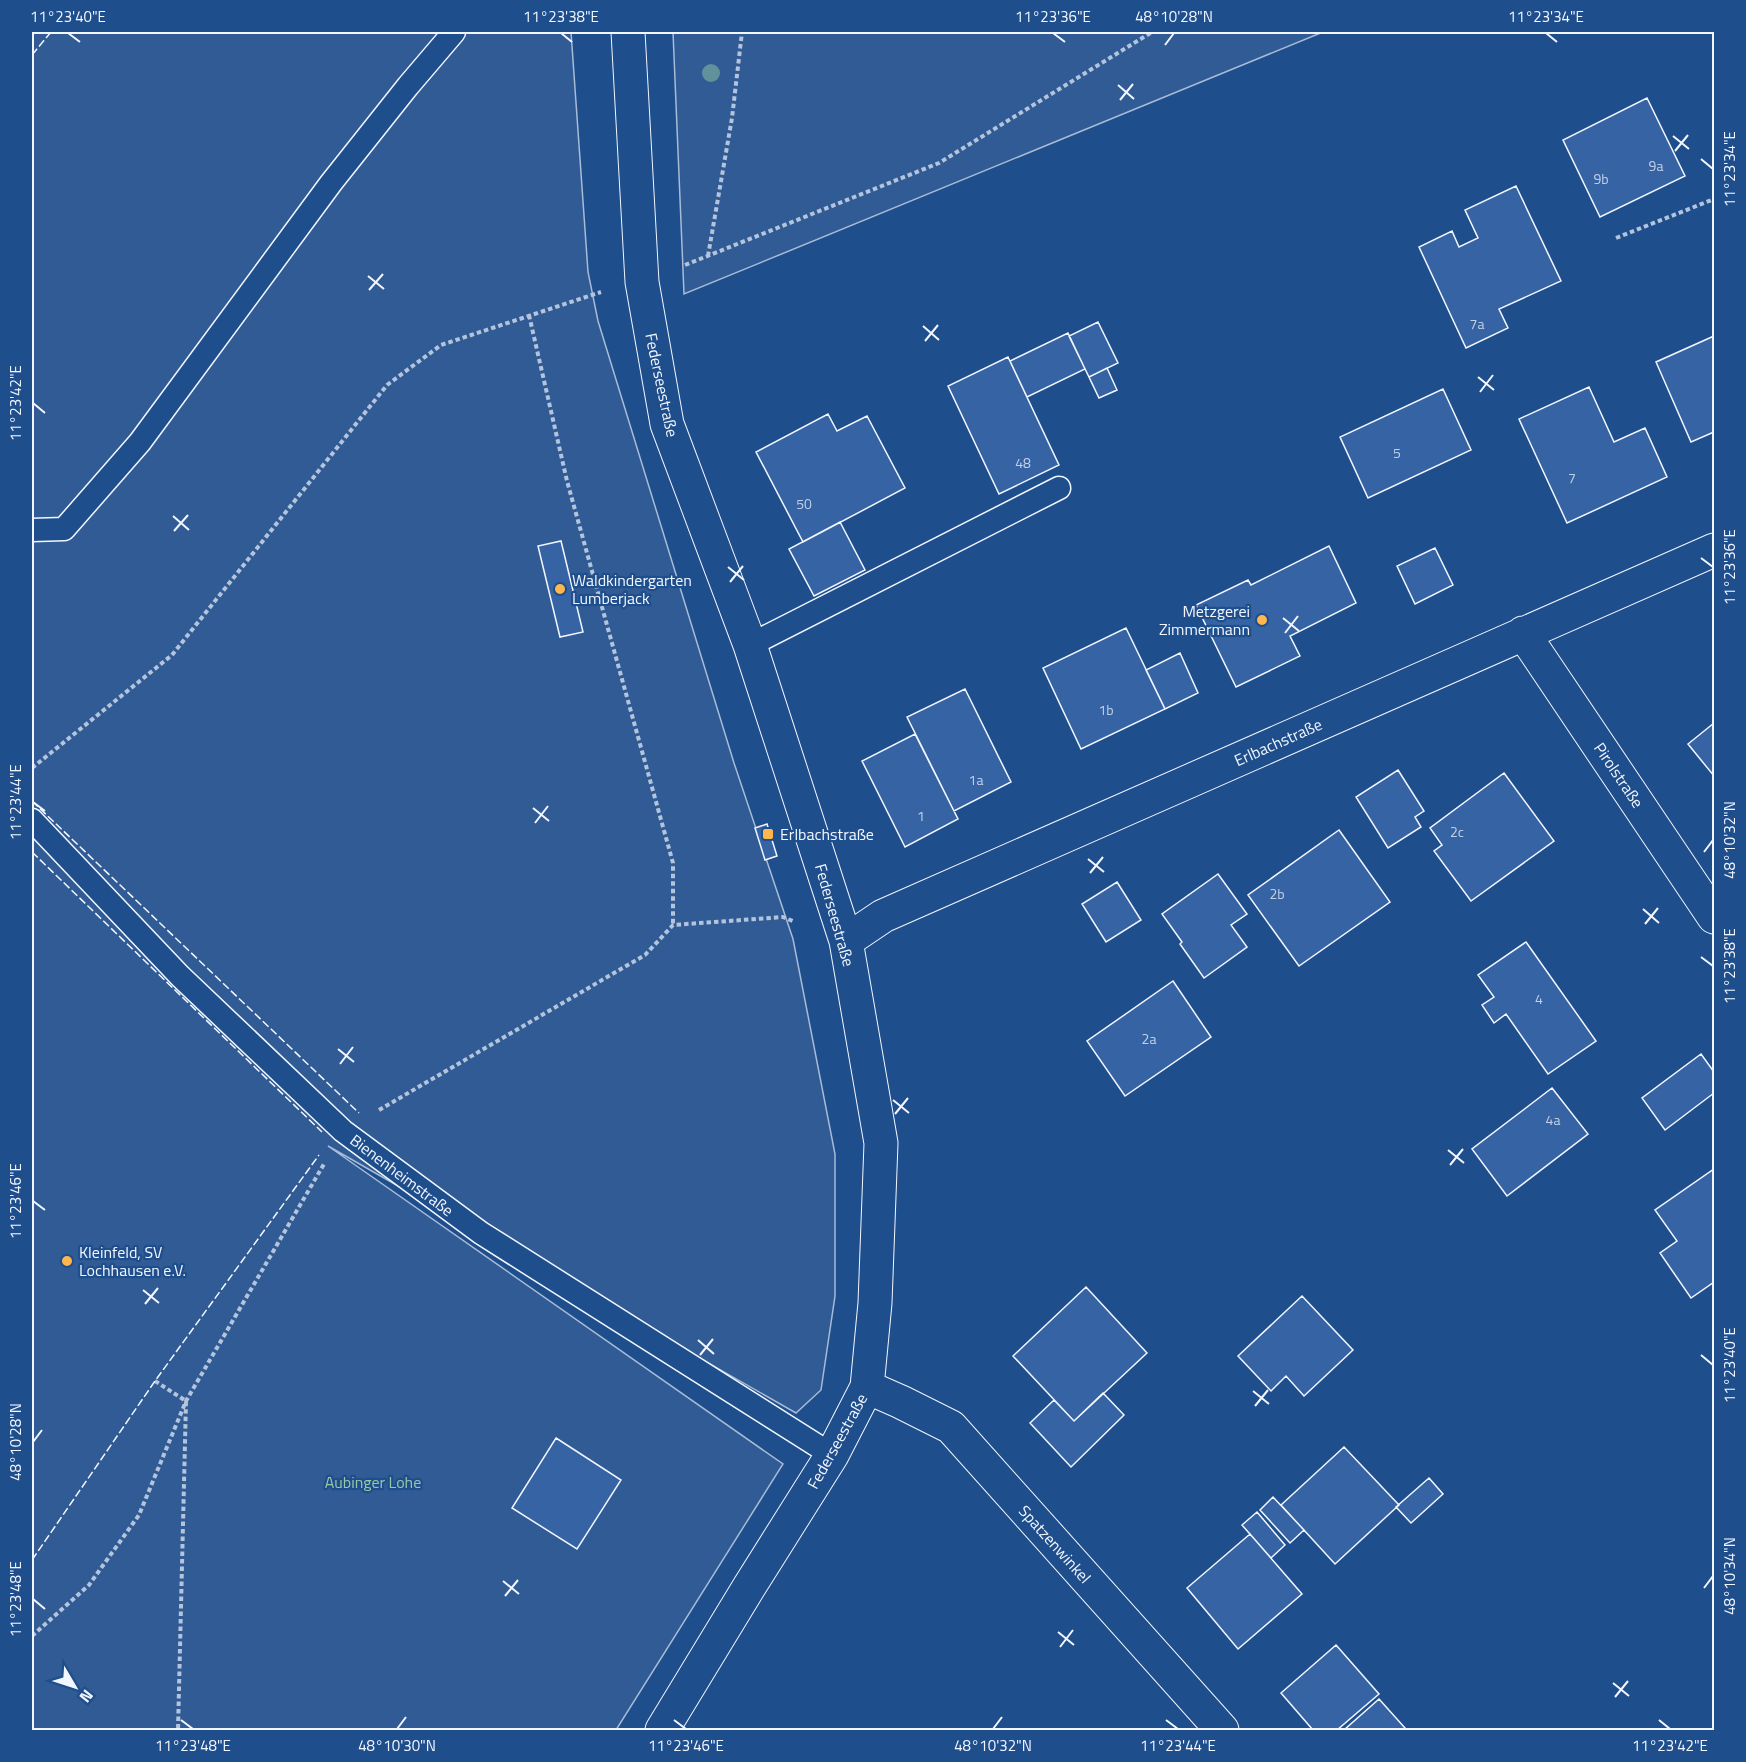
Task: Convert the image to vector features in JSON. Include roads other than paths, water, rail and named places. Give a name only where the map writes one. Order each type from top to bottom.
[{"type":"street","name":"Federseestraße","points":[[628,32],[642,282],[667,424],[750,645],[846,941],[881,1143],[875,1303],[867,1388],[832,1455],[662,1731]]},
{"type":"street","name":"Erlbachstraße","points":[[846,941],[883,916],[1714,550]]},
{"type":"street","name":"Pirolstraße","points":[[1524,633],[1710,898]]},
{"type":"street","name":"Spatzenwinkel","points":[[867,1388],[951,1427],[1222,1731]]},
{"type":"lane","points":[[32,530],[64,529],[140,442],[331,183],[454,32]]},
{"type":"lane","points":[[750,645],[1059,488]]},
{"type":"lane","name":"Bienenheimstraße","points":[[32,820],[180,976],[343,1131],[481,1233],[832,1455]]},
{"type":"place","name":"Waldkindergarten Lumberjack","points":[[560,589]]},
{"type":"place","name":"Metzgerei Zimmermann","points":[[1262,620]]},
{"type":"place","name":"Erlbachstraße","points":[[768,834]]},
{"type":"place","name":"Kleinfeld, SV Lochhausen e.V.","points":[[67,1261]]},
{"type":"park label","name":"Aubinger Lohe","points":[[373,1482]]}]
